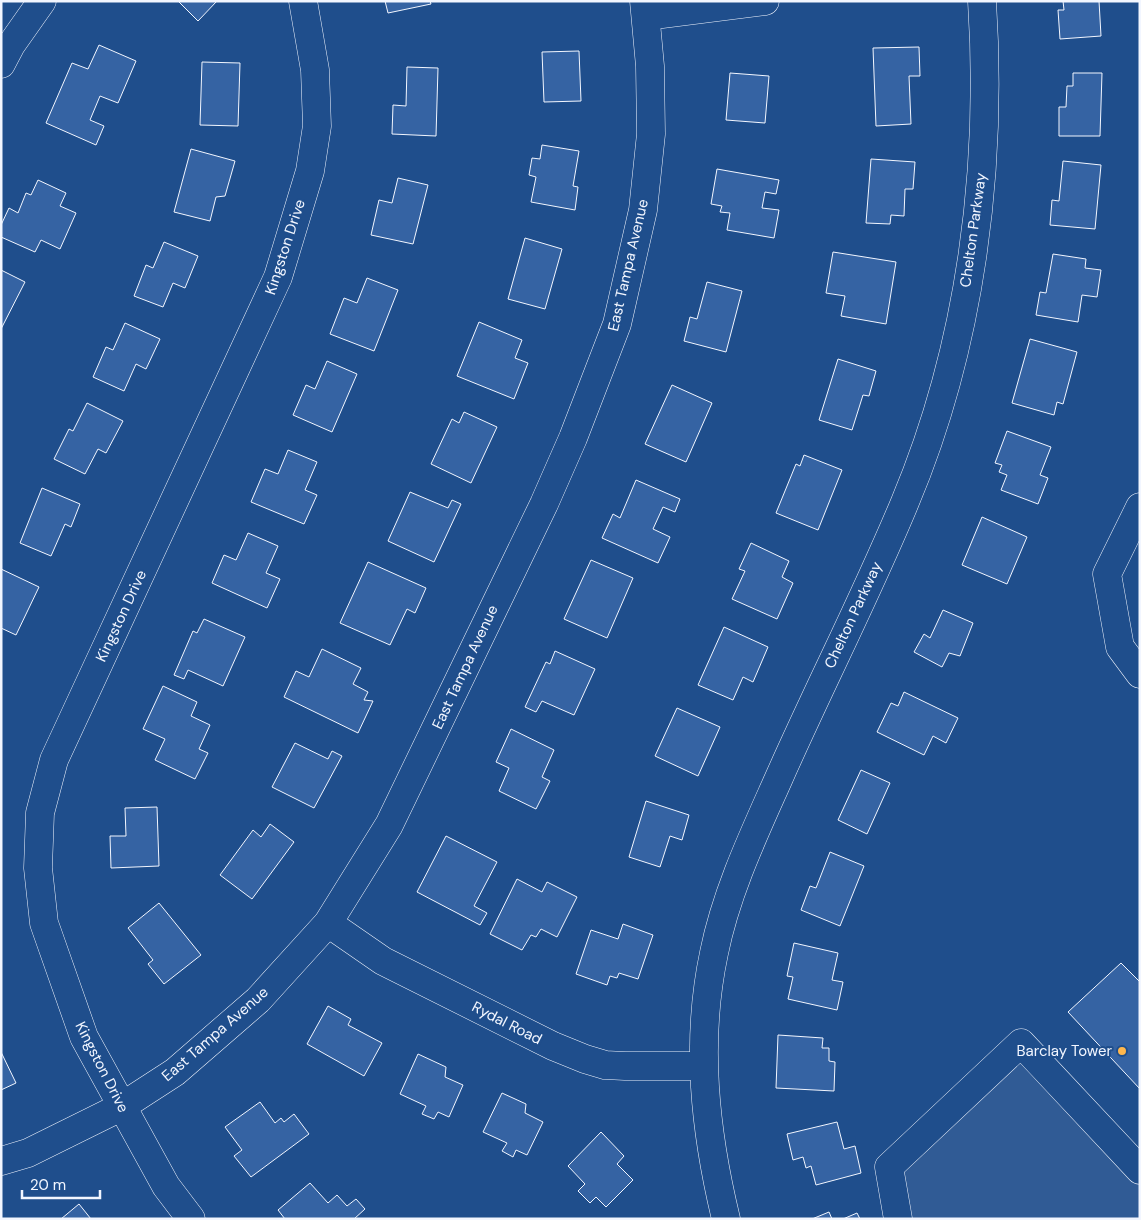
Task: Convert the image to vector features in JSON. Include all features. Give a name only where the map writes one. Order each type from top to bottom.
[{"type":"street","points":[[1,64],[10,45],[42,1]]},
{"type":"street","name":"Kingston Drive","points":[[191,1219],[166,1186],[121,1107],[84,1036],[44,924],[38,868],[40,813],[54,760],[278,277],[310,171],[317,126],[315,70],[303,1]]},
{"type":"street","points":[[645,8],[765,1]]},
{"type":"street","name":"Chelton Parkway","points":[[726,1219],[708,1126],[704,1066],[706,1006],[714,954],[724,912],[753,836],[906,500],[950,371],[964,300],[982,170],[986,117],[982,1]]},
{"type":"street","name":"East Tampa Avenue","points":[[1,1161],[28,1153],[121,1107],[175,1072],[258,1000],[328,923],[370,858],[417,769],[573,438],[617,324],[643,210],[651,134],[650,66],[645,8]]},
{"type":"street","points":[[1140,507],[1107,574],[1120,647],[1140,674]]},
{"type":"street","name":"Rydal Road","points":[[328,923],[383,961],[553,1046],[585,1059],[605,1065],[704,1066]]},
{"type":"street","points":[[898,1219],[889,1167],[1022,1043],[1140,1170]]},
{"type":"shaded area","points":[[1021,1043],[1140,1170],[1140,1219],[898,1219],[889,1167]]},
{"type":"building","points":[[178,1],[217,1],[198,21]]},
{"type":"building","points":[[385,1],[430,1],[431,4],[388,13]]},
{"type":"building","points":[[1063,1],[1099,1],[1101,36],[1060,39],[1058,10],[1064,10]]},
{"type":"building","points":[[99,45],[136,61],[118,103],[100,96],[90,120],[104,126],[96,145],[46,123],[72,63],[88,69]]},
{"type":"building","points":[[919,47],[920,76],[909,76],[911,124],[876,126],[873,48]]},
{"type":"building","points":[[579,51],[581,101],[544,102],[542,52]]},
{"type":"building","points":[[202,62],[240,63],[238,126],[200,125]]},
{"type":"building","points":[[407,67],[438,68],[436,136],[392,134],[393,105],[406,106]]},
{"type":"building","points":[[730,73],[769,76],[765,123],[726,120]]},
{"type":"building","points":[[1073,73],[1102,73],[1100,136],[1059,136],[1059,107],[1066,107],[1067,86],[1073,86]]},
{"type":"building","points":[[542,145],[579,151],[573,186],[578,187],[575,210],[531,202],[536,177],[529,175],[532,158],[540,159]]},
{"type":"building","points":[[191,149],[235,161],[225,196],[216,197],[210,221],[174,212]]},
{"type":"building","points":[[871,159],[915,162],[913,189],[905,189],[904,216],[891,215],[890,224],[866,223]]},
{"type":"building","points":[[1063,161],[1101,165],[1095,229],[1050,225],[1052,200],[1059,201]]},
{"type":"building","points":[[717,169],[779,180],[776,194],[765,192],[762,208],[779,210],[774,238],[727,230],[730,213],[720,212],[722,206],[711,204]]},
{"type":"building","points":[[398,178],[428,185],[413,244],[371,235],[379,200],[392,203]]},
{"type":"building","points":[[38,180],[66,193],[60,206],[76,213],[60,249],[41,240],[35,252],[1,237],[1,225],[9,208],[18,213],[26,193],[31,195]]},
{"type":"building","points":[[525,238],[562,249],[545,309],[508,299]]},
{"type":"building","points":[[164,242],[198,256],[185,288],[173,283],[163,307],[134,296],[146,265],[153,268]]},
{"type":"building","points":[[833,252],[896,262],[886,324],[841,316],[845,296],[826,293]]},
{"type":"building","points":[[1053,254],[1086,259],[1085,268],[1101,270],[1097,297],[1082,295],[1078,322],[1036,315],[1040,292],[1046,293]]},
{"type":"building","points":[[1,270],[25,282],[1,329]]},
{"type":"building","points":[[367,278],[398,290],[374,351],[330,334],[344,298],[357,303]]},
{"type":"building","points":[[707,282],[742,291],[726,352],[684,341],[690,317],[697,319]]},
{"type":"building","points":[[479,322],[522,340],[515,358],[528,363],[514,399],[457,376]]},
{"type":"building","points":[[125,323],[160,339],[146,369],[136,364],[124,391],[93,377],[106,347],[113,350]]},
{"type":"building","points":[[1030,339],[1077,352],[1063,404],[1057,402],[1054,415],[1012,403]]},
{"type":"building","points":[[838,359],[876,371],[869,396],[863,395],[852,430],[819,420]]},
{"type":"building","points":[[327,361],[357,374],[332,432],[293,415],[306,385],[315,389]]},
{"type":"building","points":[[672,385],[712,403],[686,462],[645,444]]},
{"type":"building","points":[[87,403],[123,421],[106,453],[98,449],[85,474],[54,459],[69,429],[73,431]]},
{"type":"building","points":[[464,412],[497,427],[471,483],[431,464],[452,419],[459,423]]},
{"type":"building","points":[[1007,431],[1051,447],[1040,475],[1048,478],[1038,504],[1001,490],[1007,475],[999,472],[1002,465],[995,463]]},
{"type":"building","points":[[288,450],[317,462],[305,490],[317,495],[304,524],[251,502],[265,469],[278,474]]},
{"type":"building","points":[[804,455],[842,470],[818,530],[776,513],[796,464],[800,466]]},
{"type":"building","points":[[636,480],[680,499],[675,512],[663,507],[653,529],[670,537],[658,563],[602,538],[613,514],[620,518]]},
{"type":"building","points":[[42,488],[80,504],[71,527],[65,524],[51,556],[20,543]]},
{"type":"building","points":[[410,492],[448,508],[452,500],[461,504],[434,562],[388,541]]},
{"type":"building","points":[[982,517],[1027,537],[1007,584],[962,565]]},
{"type":"building","points":[[248,533],[278,546],[266,573],[280,579],[267,608],[212,583],[224,555],[236,560]]},
{"type":"building","points":[[751,543],[789,561],[782,577],[793,583],[777,619],[732,599],[745,571],[739,569]]},
{"type":"building","points":[[591,560],[633,578],[607,638],[564,619]]},
{"type":"building","points":[[368,562],[426,588],[415,613],[407,609],[390,645],[340,623]]},
{"type":"building","points":[[1,569],[39,587],[16,635],[1,628]]},
{"type":"building","points":[[943,610],[973,623],[960,656],[949,653],[942,667],[914,652],[924,634],[930,638]]},
{"type":"building","points":[[204,619],[245,637],[223,686],[188,670],[184,679],[174,675],[193,631],[197,633]]},
{"type":"building","points":[[724,627],[768,647],[753,682],[743,677],[733,700],[698,685]]},
{"type":"building","points":[[322,649],[361,668],[353,684],[368,692],[364,700],[373,701],[358,733],[284,697],[296,671],[309,677]]},
{"type":"building","points":[[555,651],[595,669],[574,715],[542,701],[536,712],[525,707],[546,662],[550,664]]},
{"type":"building","points":[[163,686],[197,702],[191,716],[210,725],[199,749],[208,753],[195,779],[155,760],[165,739],[143,729]]},
{"type":"building","points":[[904,692],[958,718],[946,743],[933,736],[924,755],[877,732],[891,703],[898,706]]},
{"type":"building","points":[[677,708],[720,727],[698,776],[655,756]]},
{"type":"building","points":[[511,729],[554,750],[542,777],[550,781],[536,809],[499,791],[509,768],[496,762]]},
{"type":"building","points":[[295,743],[328,759],[332,751],[342,756],[314,808],[272,787]]},
{"type":"building","points":[[861,770],[890,783],[867,834],[838,820]]},
{"type":"building","points":[[646,801],[689,815],[682,840],[670,836],[660,867],[629,857]]},
{"type":"building","points":[[157,807],[159,866],[111,868],[110,836],[126,836],[125,808]]},
{"type":"building","points":[[270,824],[294,842],[252,899],[220,875],[253,830],[261,837]]},
{"type":"building","points":[[446,836],[497,862],[474,906],[487,913],[480,925],[417,892]]},
{"type":"building","points":[[830,852],[864,866],[840,926],[801,910],[810,886],[816,888]]},
{"type":"building","points":[[517,879],[542,892],[547,882],[577,897],[557,937],[541,929],[536,937],[531,935],[522,950],[490,934]]},
{"type":"building","points":[[159,903],[201,955],[164,984],[148,964],[153,960],[128,928]]},
{"type":"building","points":[[623,924],[653,935],[638,979],[619,973],[617,978],[610,976],[607,985],[576,974],[591,930],[618,939]]},
{"type":"building","points":[[794,943],[838,953],[832,980],[843,982],[837,1010],[788,999],[793,977],[787,976]]},
{"type":"building","name":"Barclay Tower","points":[[1121,963],[1140,982],[1140,1089],[1068,1012]]},
{"type":"building","points":[[328,1006],[351,1019],[348,1025],[382,1043],[364,1076],[307,1044]]},
{"type":"building","points":[[778,1035],[823,1038],[822,1048],[829,1048],[829,1061],[835,1062],[834,1091],[776,1088]]},
{"type":"building","points":[[1,1052],[16,1083],[1,1090]]},
{"type":"building","points":[[418,1054],[446,1067],[445,1077],[463,1085],[449,1117],[438,1112],[434,1119],[422,1114],[426,1106],[400,1094]]},
{"type":"building","points":[[502,1093],[526,1104],[525,1113],[543,1122],[527,1155],[516,1150],[513,1157],[502,1151],[507,1143],[483,1132]]},
{"type":"building","points":[[260,1102],[275,1123],[281,1118],[284,1122],[294,1114],[309,1134],[251,1177],[234,1156],[242,1150],[225,1127]]},
{"type":"building","points":[[837,1122],[844,1149],[855,1146],[861,1173],[816,1185],[811,1166],[806,1168],[803,1157],[793,1160],[787,1134]]},
{"type":"building","points":[[601,1132],[624,1156],[617,1164],[633,1180],[606,1207],[596,1197],[590,1203],[578,1191],[585,1184],[568,1166]]},
{"type":"building","points":[[310,1183],[328,1203],[337,1195],[347,1206],[356,1199],[365,1209],[354,1219],[285,1219],[278,1210]]},
{"type":"building","points":[[79,1204],[91,1219],[61,1219]]},
{"type":"building","points":[[829,1212],[832,1219],[812,1219]]},
{"type":"building","points":[[857,1213],[860,1219],[843,1219]]},
{"type":"place","name":"Barclay Tower","points":[[1122,1051]]}]
